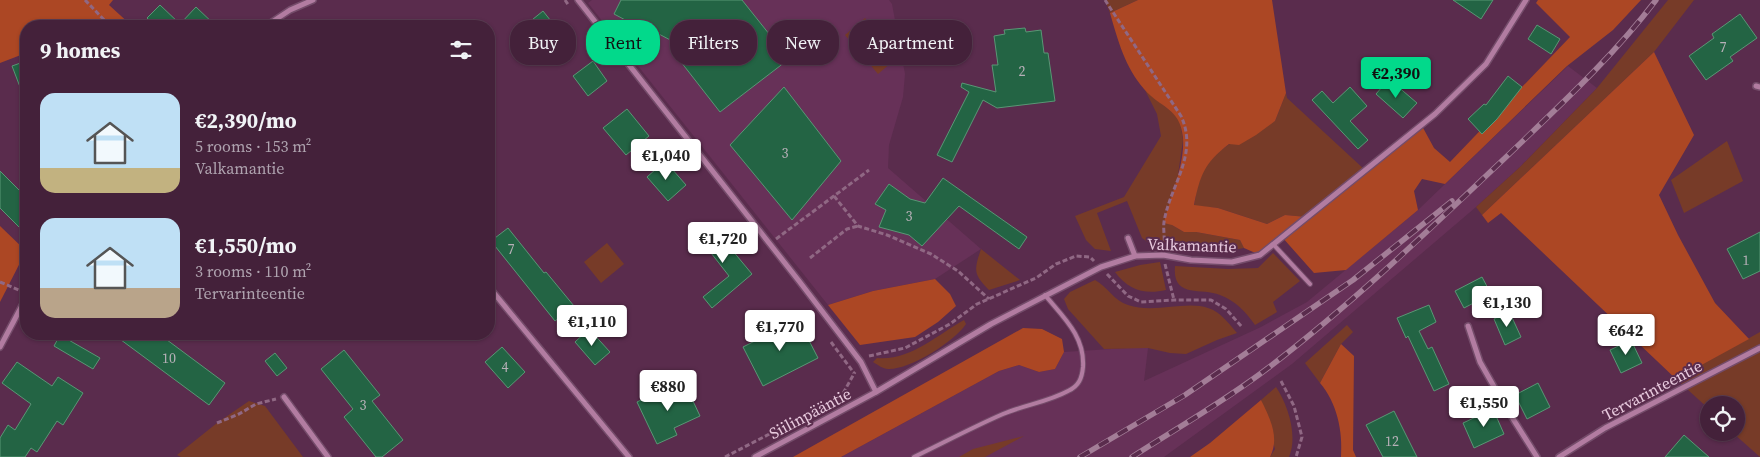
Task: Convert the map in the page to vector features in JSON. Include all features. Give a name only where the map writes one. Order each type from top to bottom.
[{"type":"street","points":[[277,20],[290,10],[313,0]]},
{"type":"street","points":[[578,0],[861,362],[876,392]]},
{"type":"street","name":"Valkamantie","points":[[876,392],[991,324],[1101,266],[1135,256],[1163,255],[1191,260],[1232,262],[1260,255],[1435,114],[1486,64],[1526,0]]},
{"type":"street","points":[[1128,238],[1135,256]]},
{"type":"street","points":[[495,294],[629,457]]},
{"type":"street","points":[[0,347],[20,309]]},
{"type":"street","points":[[1468,326],[1480,362],[1537,457]]},
{"type":"street","name":"Tervarinteentie","points":[[1558,457],[1605,428],[1760,348]]},
{"type":"street","name":"Siilinpääntie","points":[[755,457],[876,392]]},
{"type":"street","points":[[284,397],[328,457]]},
{"type":"lane","points":[[1273,244],[1310,284]]},
{"type":"lane","points":[[914,457],[1004,414],[1068,391],[1078,384],[1082,373],[1083,357],[1080,341],[1072,326],[1045,295]]},
{"type":"path","points":[[85,0],[104,20]]},
{"type":"path","points":[[1107,1],[1181,116],[1186,128],[1185,156],[1164,223],[1163,255],[1174,300]]},
{"type":"path","points":[[769,243],[869,170]]},
{"type":"path","points":[[834,196],[858,226]]},
{"type":"path","points":[[810,258],[847,229],[858,226],[887,235],[931,254],[958,271],[989,299]]},
{"type":"path","points":[[0,282],[20,291]]},
{"type":"path","points":[[725,457],[840,397],[861,362]]},
{"type":"path","points":[[1281,380],[1294,406],[1302,437],[1296,457]]},
{"type":"path","points":[[217,423],[239,414],[256,404],[284,397]]},
{"type":"shaded area","points":[[0,0],[113,0],[109,5],[125,20],[20,20],[20,55],[0,63]]},
{"type":"shaded area","points":[[592,0],[889,0],[892,4],[895,20],[849,20],[849,65],[903,65],[905,74],[903,97],[889,145],[888,168],[981,249],[935,279],[873,291],[828,305],[637,65],[660,65],[660,20],[602,20],[588,3]]},
{"type":"shaded area","points":[[1105,0],[1138,0],[1110,13]]},
{"type":"shaded area","points":[[1138,0],[1272,0],[1286,93],[1275,121],[1239,145],[1229,144],[1214,157],[1201,178],[1194,205],[1218,208],[1267,224],[1285,215],[1307,217],[1422,126],[1434,148],[1450,162],[1570,37],[1536,3],[1538,0],[1641,0],[1613,30],[1567,66],[1445,184],[1422,179],[1414,191],[1418,210],[1346,270],[1314,273],[1282,237],[1260,255],[1244,248],[1240,240],[1196,232],[1184,232],[1164,223],[1182,159],[1183,138],[1181,128],[1174,114],[1150,96],[1137,81],[1119,44],[1110,13]]},
{"type":"shaded area","points":[[1668,0],[1694,0],[1654,52],[1482,215],[1476,207],[1520,167],[1597,88]]},
{"type":"shaded area","points":[[849,32],[849,40],[845,35]]},
{"type":"shaded area","points":[[1654,52],[1694,135],[1659,195],[1678,235],[1715,303],[1749,339],[1676,379],[1501,213],[1488,223],[1482,215]]},
{"type":"shaded area","points":[[870,65],[889,65],[878,74]]},
{"type":"shaded area","points":[[1568,66],[1597,88],[1520,167],[1476,207],[1292,364],[1164,457],[841,457],[999,371],[1019,365],[1039,372],[1055,369],[1064,352],[1148,348],[1144,381],[1261,327],[1307,302],[1418,210]]},
{"type":"shaded area","points":[[1145,90],[1178,117],[1181,128],[1183,140],[1176,188],[1169,203],[1172,225],[1184,232],[1196,232],[1240,240],[1244,248],[1217,253],[1183,249],[1164,242],[1149,243],[1142,238],[1127,201],[1097,213],[1111,251],[1095,249],[1086,240],[1075,216],[1124,197],[1161,136],[1157,114]]},
{"type":"shaded area","points":[[1286,93],[1287,98],[1365,170],[1307,217],[1285,215],[1267,224],[1218,208],[1194,206],[1199,182],[1205,168],[1213,158],[1231,143],[1275,121]]},
{"type":"shaded area","points":[[1727,141],[1743,181],[1684,213],[1671,180]]},
{"type":"shaded area","points":[[0,226],[20,245],[20,263],[0,302]]},
{"type":"shaded area","points":[[607,243],[624,264],[601,283],[584,262]]},
{"type":"shaded area","points":[[981,249],[1020,280],[989,290],[980,280],[976,271]]},
{"type":"shaded area","points":[[1273,253],[1300,281],[1273,302],[1277,312],[1255,325],[1244,311],[1231,300],[1212,293],[1183,288],[1175,276],[1175,266],[1228,269],[1258,268]]},
{"type":"shaded area","points":[[1160,262],[1166,290],[1151,292],[1138,290],[1131,287],[1115,272],[1140,265]]},
{"type":"shaded area","points":[[935,279],[950,294],[956,306],[938,322],[915,337],[860,345],[828,305],[873,291]]},
{"type":"shaded area","points":[[1095,280],[1128,305],[1149,308],[1190,305],[1208,308],[1221,315],[1237,333],[1186,354],[1170,353],[1148,348],[1104,349],[1068,309],[1064,299],[1070,292]]},
{"type":"shaded area","points":[[964,320],[966,324],[952,339],[919,360],[897,368],[888,369],[882,368],[873,362],[877,358],[901,355],[923,346]]},
{"type":"shaded area","points":[[1347,325],[1353,332],[1341,344],[1320,383],[1305,363]]},
{"type":"shaded area","points":[[1023,328],[1042,329],[1062,339],[1064,352],[1055,369],[1039,372],[1019,365],[999,371],[841,457],[793,457]]},
{"type":"shaded area","points":[[1760,332],[1760,457],[1742,441],[1745,441],[1745,396],[1700,396],[1700,401],[1676,379]]},
{"type":"shaded area","points":[[1341,344],[1354,356],[1353,450],[1356,457],[1341,457],[1341,437],[1338,418],[1331,399],[1320,383]]},
{"type":"shaded area","points":[[1276,387],[1288,412],[1292,430],[1292,449],[1289,457],[1270,457],[1275,449],[1261,400]]},
{"type":"shaded area","points":[[1261,400],[1273,428],[1274,443],[1270,457],[1190,457],[1210,443]]},
{"type":"shaded area","points":[[249,401],[265,406],[303,457],[181,457],[177,455],[217,423]]},
{"type":"shaded area","points":[[1024,436],[985,457],[959,457],[973,449]]},
{"type":"building","points":[[621,0],[742,0],[767,31],[767,65],[781,65],[720,112],[683,65],[757,65],[757,20],[670,20],[670,40],[660,35],[660,20],[625,20],[614,14]]},
{"type":"building","points":[[1453,0],[1493,0],[1481,19]]},
{"type":"building","points":[[160,5],[176,20],[149,20],[147,18]]},
{"type":"building","points":[[196,7],[210,20],[184,20]]},
{"type":"building","points":[[543,11],[550,20],[532,20]]},
{"type":"building","points":[[1740,14],[1757,38],[1730,57],[1733,61],[1706,80],[1689,56],[1714,38],[1712,34]]},
{"type":"building","points":[[1537,25],[1560,39],[1551,54],[1528,39]]},
{"type":"building","points":[[1025,28],[1026,32],[1041,30],[1044,53],[1048,53],[1055,101],[997,108],[983,100],[952,162],[937,155],[969,92],[961,87],[962,83],[996,92],[992,65],[998,65],[994,36],[1005,34],[1004,30]]},
{"type":"building","points":[[20,63],[20,87],[12,66]]},
{"type":"building","points":[[588,65],[596,65],[607,81],[588,96],[573,76]]},
{"type":"building","points":[[1508,76],[1522,87],[1497,119],[1482,134],[1468,119],[1484,104],[1486,105]]},
{"type":"building","points":[[1389,79],[1417,103],[1403,118],[1376,94]]},
{"type":"building","points":[[784,87],[841,161],[792,220],[730,145]]},
{"type":"building","points":[[1350,87],[1367,106],[1350,121],[1368,140],[1358,149],[1312,100],[1322,91],[1333,103]]},
{"type":"building","points":[[627,109],[649,136],[626,155],[603,128]]},
{"type":"building","points":[[665,161],[686,185],[668,201],[647,177]]},
{"type":"building","points":[[0,171],[20,191],[20,228],[0,208]]},
{"type":"building","points":[[943,178],[1027,237],[1019,249],[959,206],[922,246],[909,235],[879,227],[886,210],[875,204],[889,184],[910,199],[925,203]]},
{"type":"building","points":[[714,222],[734,248],[732,250],[752,274],[712,308],[703,297],[729,276],[697,235]]},
{"type":"building","points":[[508,228],[544,273],[546,272],[574,306],[555,321],[495,246],[495,238]]},
{"type":"building","points":[[1760,232],[1760,271],[1743,279],[1727,249]]},
{"type":"building","points":[[1482,277],[1491,294],[1464,308],[1455,291]]},
{"type":"building","points":[[1429,305],[1436,322],[1419,331],[1428,349],[1432,347],[1449,384],[1434,391],[1408,336],[1406,338],[1397,318]]},
{"type":"building","points":[[1509,311],[1521,337],[1505,345],[1494,319]]},
{"type":"building","points":[[798,319],[818,358],[763,386],[743,347]]},
{"type":"building","points":[[589,329],[610,352],[595,365],[575,342]]},
{"type":"building","points":[[57,340],[69,340],[100,358],[93,369],[54,346]]},
{"type":"building","points":[[121,340],[167,340],[225,383],[209,405]]},
{"type":"building","points":[[1631,340],[1642,363],[1621,373],[1610,350]]},
{"type":"building","points":[[502,347],[525,372],[508,388],[485,362]]},
{"type":"building","points":[[344,350],[380,395],[372,401],[403,440],[382,457],[376,457],[344,417],[353,409],[321,369]]},
{"type":"building","points":[[275,353],[287,368],[277,376],[265,361]]},
{"type":"building","points":[[17,362],[52,386],[58,377],[83,393],[63,425],[57,421],[37,452],[31,448],[25,457],[0,457],[0,438],[8,425],[15,430],[31,404],[2,383]]},
{"type":"building","points":[[1538,383],[1550,407],[1527,419],[1515,395]]},
{"type":"building","points":[[685,384],[700,416],[674,428],[677,435],[657,444],[637,402],[657,392],[659,396]]},
{"type":"building","points":[[1493,409],[1504,434],[1474,448],[1463,423]]},
{"type":"building","points":[[1394,411],[1417,457],[1383,457],[1366,425]]},
{"type":"building","points":[[1684,435],[1709,457],[1665,457]]},
{"type":"railway","points":[[1132,457],[1252,380],[1360,293],[1564,101],[1603,62],[1656,0]]},
{"type":"railway","points":[[1080,457],[1185,395],[1353,280],[1452,201]]}]
